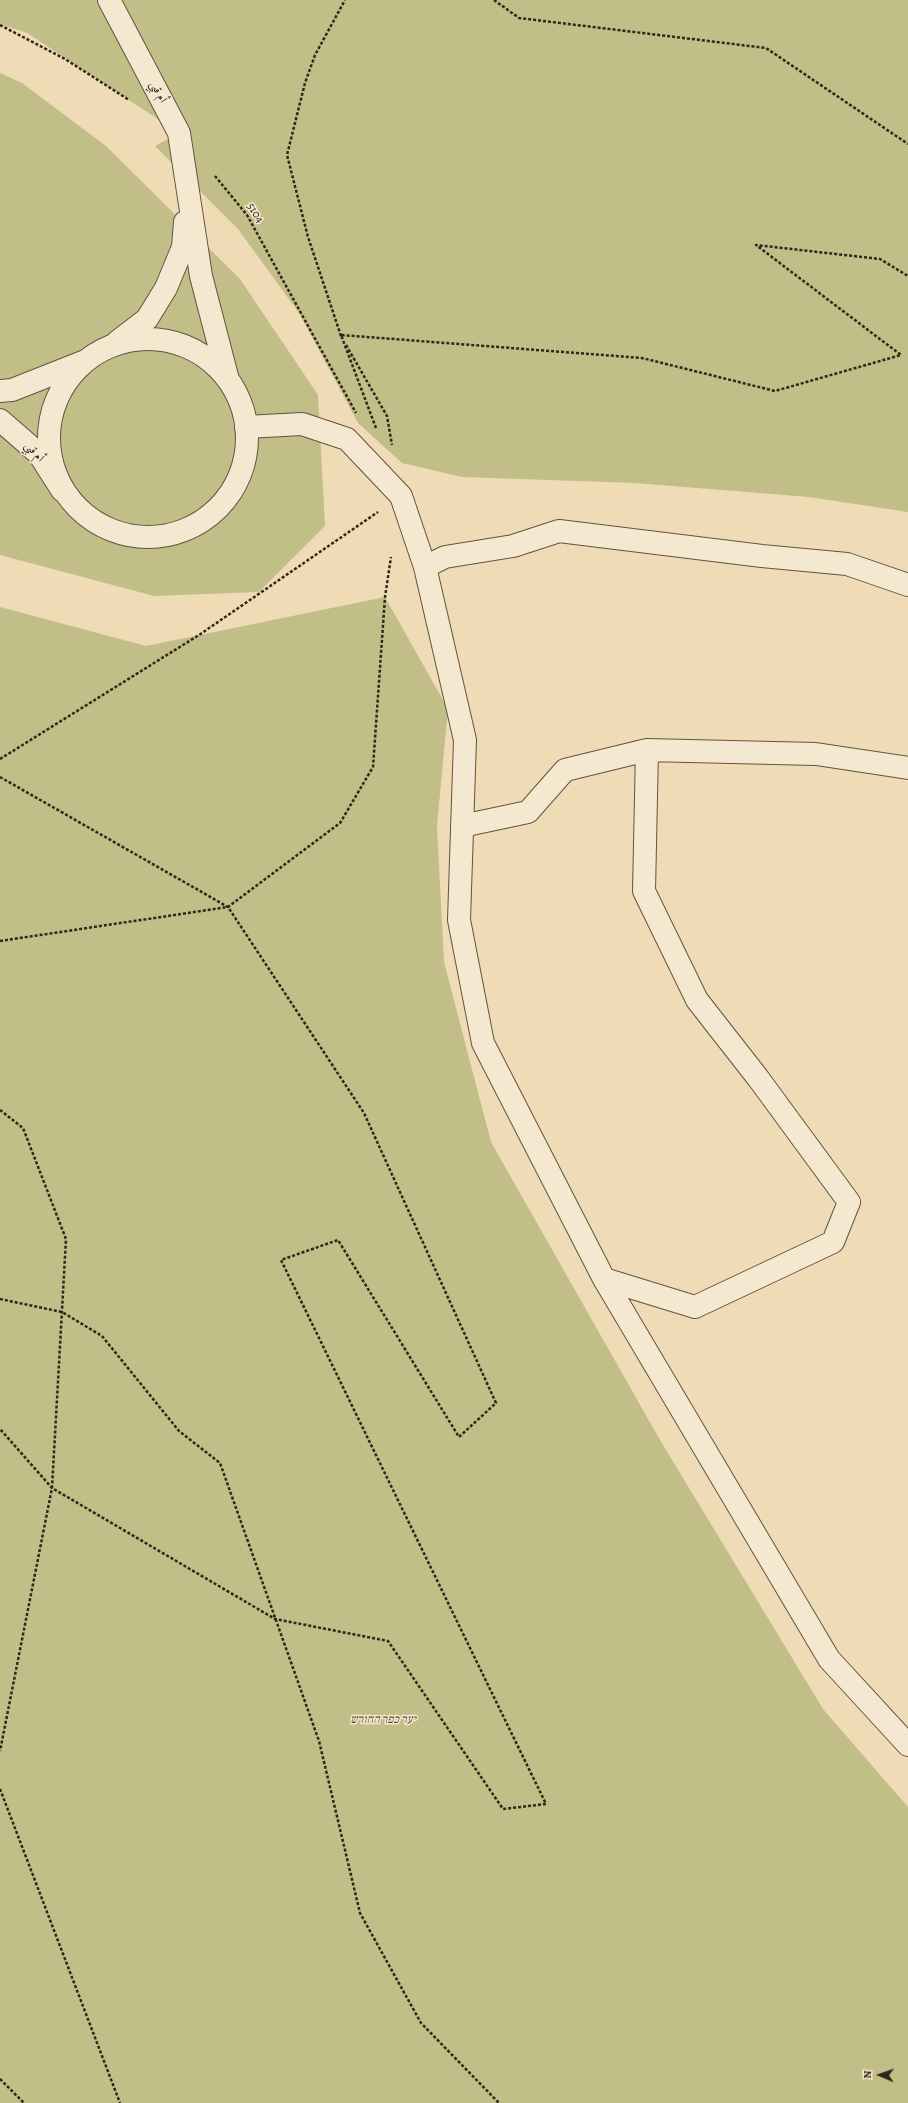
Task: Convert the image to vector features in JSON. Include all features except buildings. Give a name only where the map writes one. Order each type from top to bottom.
[{"type":"street","name":"أم قبي","points":[[109,0],[179,133],[201,276],[227,376]]},
{"type":"street","name":"أم قبي","points":[[114,345],[147,319],[166,288],[183,246],[187,190]]},
{"type":"street","points":[[0,391],[12,390],[83,362],[101,349],[134,339],[169,340],[201,353],[227,376],[243,407],[246,427],[248,442],[241,476],[223,506],[195,527],[168,537],[133,538],[100,526],[73,504],[62,490],[50,457],[49,422],[61,389],[83,362]]},
{"type":"street","name":"أم قبي","points":[[0,420],[39,454],[62,490]]},
{"type":"street","points":[[246,427],[302,424],[347,439],[401,496],[425,567],[466,740],[459,920],[483,1043],[604,1279],[829,1659],[908,1745]]},
{"type":"street","points":[[425,567],[445,557],[513,546],[559,531],[762,556],[847,564],[908,585]]},
{"type":"street","points":[[462,826],[528,812],[564,770],[647,750],[816,754],[908,768]]},
{"type":"street","points":[[604,1279],[695,1307],[833,1242],[849,1202],[758,1078],[697,1000],[644,891],[647,750]]},
{"type":"path","points":[[345,0],[315,55],[305,83],[287,155],[308,237],[341,335],[377,430]]},
{"type":"path","points":[[494,0],[519,18],[766,48],[908,144]]},
{"type":"path","points":[[0,25],[65,59],[132,102]]},
{"type":"path","name":"5104","points":[[213,174],[247,214],[360,420]]},
{"type":"path","points":[[341,335],[642,358],[775,391],[901,355],[756,245],[880,259],[908,276]]},
{"type":"path","points":[[341,335],[386,416],[393,452]]},
{"type":"path","points":[[0,759],[199,635],[401,496]]},
{"type":"path","points":[[0,941],[228,907],[340,823],[373,767],[385,597],[392,550]]},
{"type":"path","points":[[0,777],[228,907],[364,1113],[496,1403],[459,1437],[338,1240],[281,1260],[546,1804],[503,1809],[388,1641],[275,1620],[52,1488],[0,1429]]},
{"type":"path","points":[[0,1110],[23,1128],[66,1239],[52,1488],[0,1751]]},
{"type":"path","points":[[0,1299],[62,1312],[102,1336],[179,1431],[220,1463],[319,1741],[360,1913],[421,2023],[499,2103]]},
{"type":"path","points":[[0,1789],[120,2103]]},
{"type":"path","points":[[0,2079],[24,2103]]},
{"type":"green space","points":[[0,0],[908,0],[908,512],[809,497],[635,483],[462,477],[402,463],[358,423],[299,313],[238,229],[155,146],[179,133],[27,33],[0,24]]},
{"type":"green space","points":[[0,73],[22,83],[106,146],[240,279],[318,395],[325,526],[259,592],[154,596],[0,555]]},
{"type":"green space","name":"יער כפר החורש","points":[[385,597],[448,709],[437,826],[444,962],[491,1142],[660,1440],[823,1709],[908,1807],[908,2103],[0,2103],[0,607],[146,646]]}]
